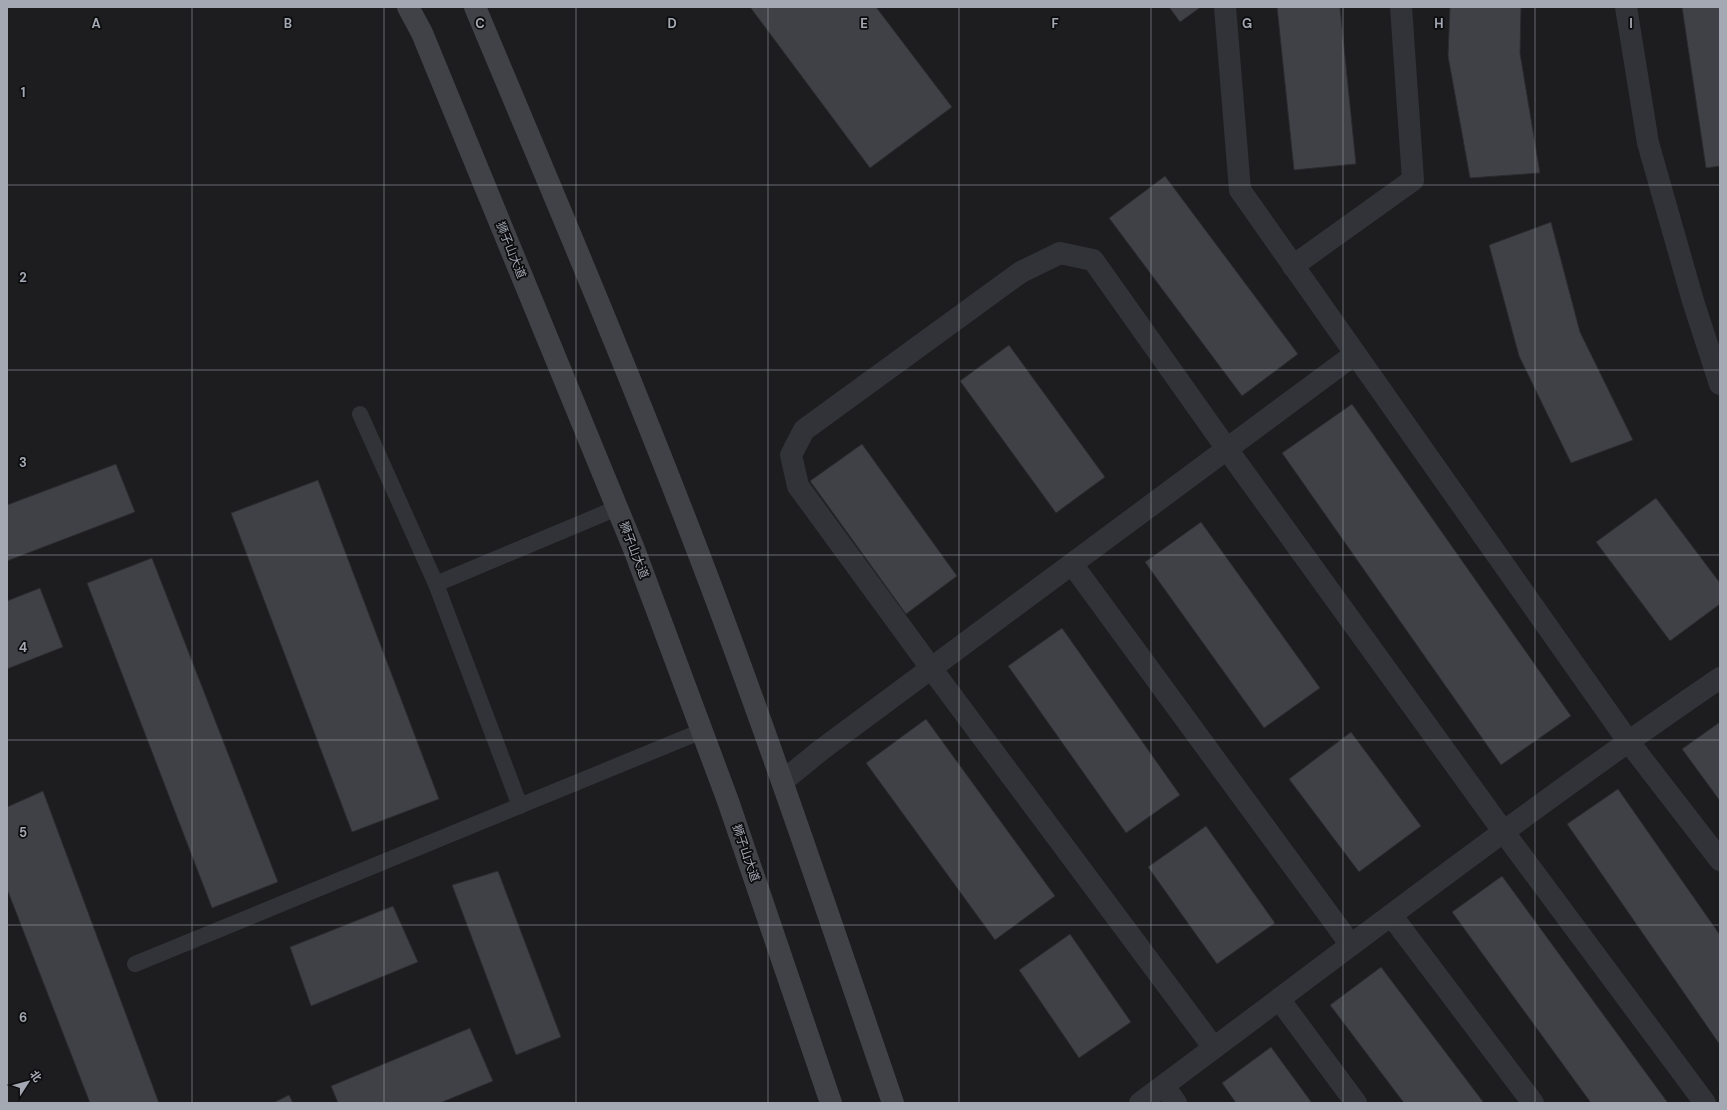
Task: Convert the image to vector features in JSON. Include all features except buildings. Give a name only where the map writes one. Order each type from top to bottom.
[{"type":"street","name":"狮子山大道","points":[[408,7],[422,33],[634,549],[728,801],[831,1103]]},
{"type":"street","points":[[475,7],[633,386],[690,532],[783,781],[893,1103]]},
{"type":"street","points":[[1225,7],[1240,190],[1628,741],[1720,860]]},
{"type":"street","points":[[1293,266],[1413,180],[1401,7]]},
{"type":"street","points":[[1626,7],[1648,143],[1693,301],[1720,384]]},
{"type":"street","points":[[1214,1048],[931,668],[798,486],[791,455],[804,430],[1022,272],[1060,253],[1093,260],[1227,449],[1503,831],[1705,1103]]},
{"type":"street","points":[[783,781],[821,750],[1355,354]]},
{"type":"street","points":[[1072,564],[1352,945]]},
{"type":"street","points":[[1140,1103],[1503,831],[1628,741],[1720,678]]},
{"type":"street","points":[[1391,915],[1533,1103]]},
{"type":"street","points":[[1280,999],[1356,1103]]},
{"type":"street","points":[[1164,1086],[1176,1103]]},
{"type":"lane","points":[[360,414],[436,584],[520,806]]},
{"type":"lane","points":[[436,584],[617,508]]},
{"type":"lane","points":[[135,964],[702,731]]},
{"type":"shaded area","points":[[7,7],[1720,7],[1720,1103],[7,1103]]}]
